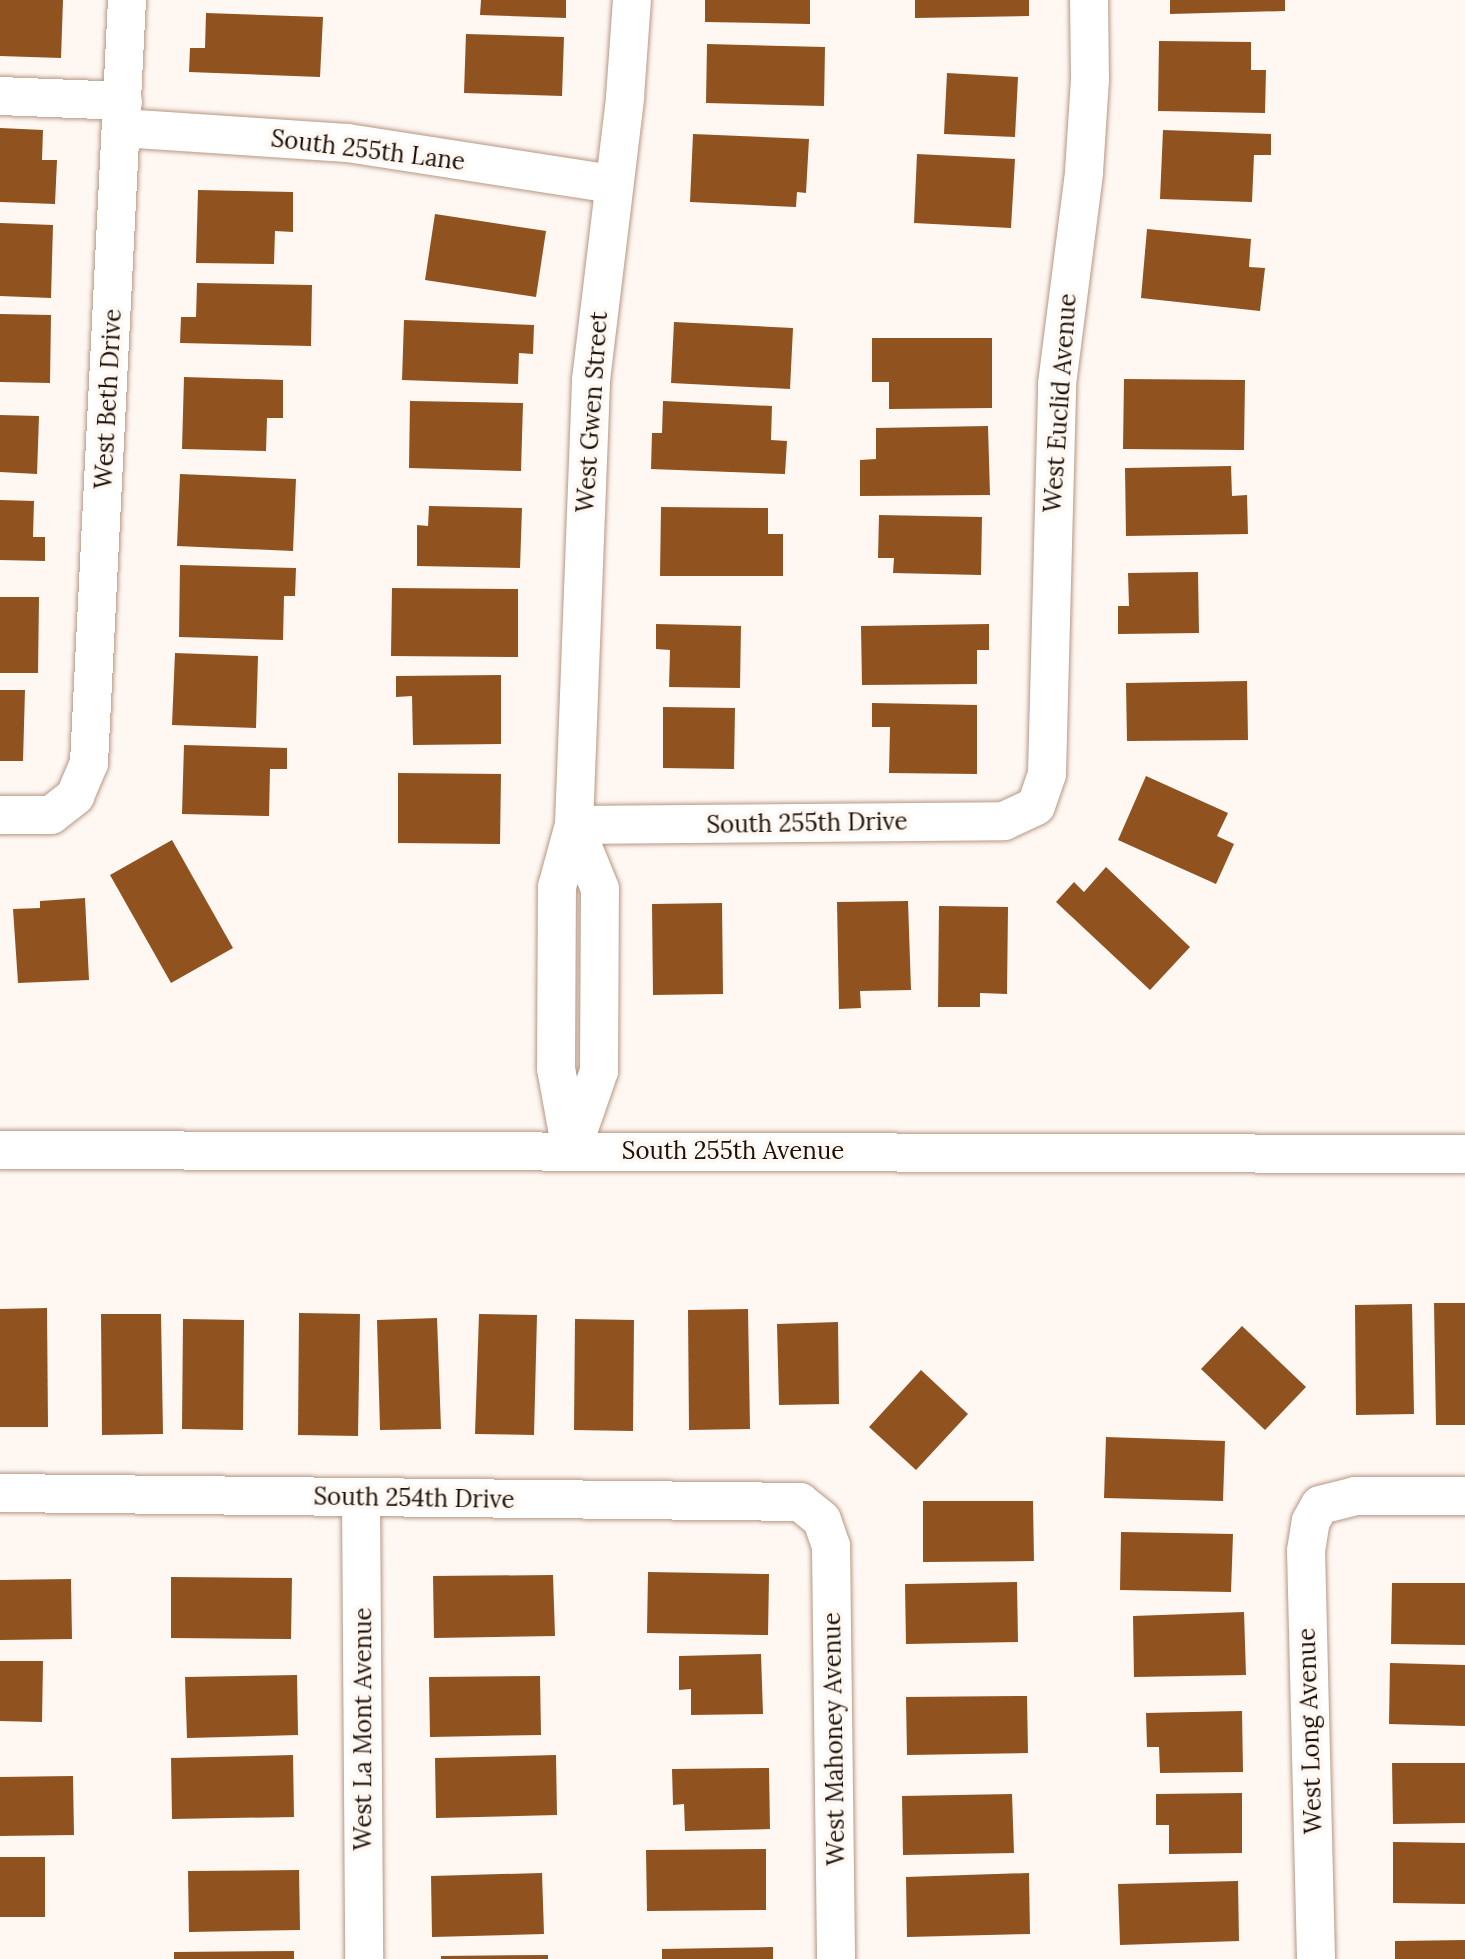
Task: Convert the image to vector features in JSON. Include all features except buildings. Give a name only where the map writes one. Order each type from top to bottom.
[{"type":"street","name":"West Beth Drive","points":[[0,815],[51,815],[75,796],[89,763],[127,0]]},
{"type":"street","name":"West Gwen Street","points":[[571,1150],[599,1071],[600,889],[574,825],[591,380],[625,97],[632,0]]},
{"type":"street","name":"West Euclid Avenue","points":[[1036,806],[1047,774],[1057,384],[1084,172],[1090,79],[1089,0]]},
{"type":"street","name":"South 255th Lane","points":[[0,96],[347,143],[613,184]]},
{"type":"street","name":"South 255th Drive","points":[[574,825],[1004,821],[1036,806]]},
{"type":"street","name":"South 255th Avenue","points":[[0,1150],[1465,1154]]},
{"type":"street","name":"South 254th Drive","points":[[0,1493],[800,1502],[822,1520]]},
{"type":"street","name":"West Long Avenue","points":[[1316,1959],[1306,1551],[1311,1521],[1320,1505],[1355,1496],[1465,1496]]},
{"type":"street","name":"West La Mont Avenue","points":[[361,1498],[364,1959]]},
{"type":"street","name":"West Mahoney Avenue","points":[[822,1520],[831,1546],[836,1959]]}]
